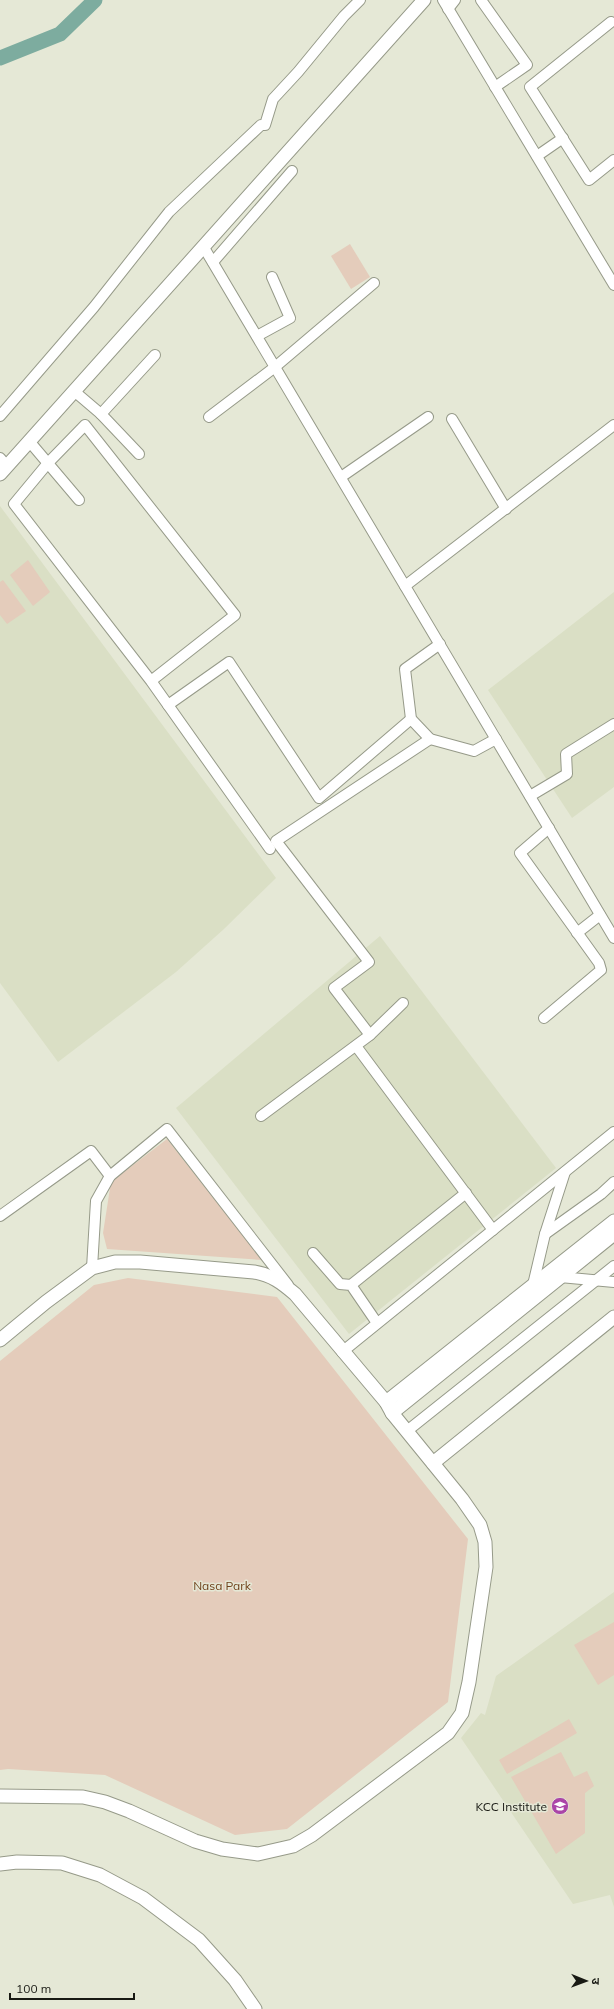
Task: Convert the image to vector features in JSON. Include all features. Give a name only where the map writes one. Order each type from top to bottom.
[{"type":"street","points":[[0,416],[94,307],[169,212],[221,161],[261,125],[265,124],[273,99],[344,16],[360,0]]},
{"type":"street","points":[[2,466],[29,441],[424,0]]},
{"type":"street","points":[[455,0],[445,4],[614,285]]},
{"type":"street","points":[[481,0],[527,64],[495,87]]},
{"type":"street","points":[[611,22],[530,87],[589,180],[614,160]]},
{"type":"street","points":[[537,156],[563,138]]},
{"type":"street","points":[[213,262],[292,171]]},
{"type":"street","points":[[203,246],[614,938]]},
{"type":"street","points":[[257,336],[290,318],[272,277]]},
{"type":"street","points":[[209,417],[275,367],[374,283]]},
{"type":"street","points":[[101,414],[155,355]]},
{"type":"street","points":[[74,391],[101,414],[140,454]]},
{"type":"street","points":[[341,477],[428,417]]},
{"type":"street","points":[[452,419],[506,509]]},
{"type":"street","points":[[151,681],[235,614],[85,424],[48,463],[14,504],[151,681],[270,849]]},
{"type":"street","points":[[405,586],[614,425]]},
{"type":"street","points":[[29,441],[80,500]]},
{"type":"street","points":[[440,644],[405,669],[411,719],[430,739],[474,751],[496,739]]},
{"type":"street","points":[[168,705],[229,662],[319,798],[411,719]]},
{"type":"street","points":[[530,796],[567,774],[566,754],[614,724]]},
{"type":"street","points":[[370,1035],[334,988],[369,962],[276,841],[430,739]]},
{"type":"street","points":[[544,1018],[601,970],[599,963],[520,853],[549,828]]},
{"type":"street","points":[[577,933],[600,915]]},
{"type":"street","points":[[261,1116],[370,1035],[403,1003]]},
{"type":"street","points":[[356,1046],[492,1230]]},
{"type":"street","points":[[0,1796],[83,1797],[105,1802],[129,1811],[196,1842],[222,1849],[258,1854],[293,1846],[312,1835],[448,1733],[462,1713],[469,1682],[486,1567],[485,1542],[480,1525],[462,1499],[295,1294],[167,1129],[110,1176],[96,1201],[92,1268]]},
{"type":"street","points":[[342,1352],[614,1132]]},
{"type":"street","points":[[0,1216],[91,1151],[110,1176]]},
{"type":"street","points":[[533,1285],[545,1234],[565,1172]]},
{"type":"street","points":[[545,1234],[601,1194],[614,1182]]},
{"type":"street","points":[[313,1253],[340,1284],[351,1285],[466,1193]]},
{"type":"street","points":[[389,1408],[533,1285],[614,1221]]},
{"type":"street","points":[[389,1408],[614,1234]]},
{"type":"street","points":[[0,1340],[46,1302],[92,1268],[115,1262],[140,1262],[266,1274],[280,1280],[295,1294]]},
{"type":"street","points":[[407,1431],[614,1266]]},
{"type":"street","points":[[560,1277],[614,1282]]},
{"type":"street","points":[[351,1285],[377,1323]]},
{"type":"street","points":[[432,1463],[614,1317]]},
{"type":"street","points":[[0,1864],[17,1862],[62,1863],[100,1875],[143,1898],[199,1940],[235,1980],[255,2009]]},
{"type":"shaded area","points":[[0,506],[276,878],[224,929],[176,972],[58,1062],[0,983]]},
{"type":"shaded area","points":[[614,592],[614,787],[572,818],[488,690]]},
{"type":"shaded area","points":[[380,936],[556,1168],[349,1334],[176,1108]]},
{"type":"shaded area","name":"KCC Institute","points":[[614,1592],[614,1907],[610,1895],[573,1904],[461,1738],[481,1713],[485,1715],[496,1676]]},
{"type":"green space","points":[[350,244],[370,277],[351,289],[331,256]]},
{"type":"green space","points":[[28,560],[50,592],[33,606],[10,575]]},
{"type":"green space","points":[[3,580],[26,611],[7,624],[0,615],[0,582]]},
{"type":"green space","points":[[167,1139],[262,1260],[107,1249],[103,1233],[111,1182]]},
{"type":"green space","name":"Nasa Park","points":[[128,1278],[277,1297],[468,1539],[448,1702],[287,1829],[235,1835],[105,1775],[8,1769],[0,1770],[0,1361],[94,1285]]},
{"type":"green space","points":[[614,1622],[614,1675],[598,1685],[574,1645]]},
{"type":"green space","points":[[569,1719],[577,1733],[507,1774],[499,1760]]},
{"type":"green space","points":[[561,1752],[574,1777],[587,1771],[594,1786],[585,1793],[585,1833],[556,1854],[511,1777]]},
{"type":"waterway","points":[[0,58],[60,34],[95,0]]},
{"type":"place","name":"KCC Institute","points":[[560,1806]]}]
